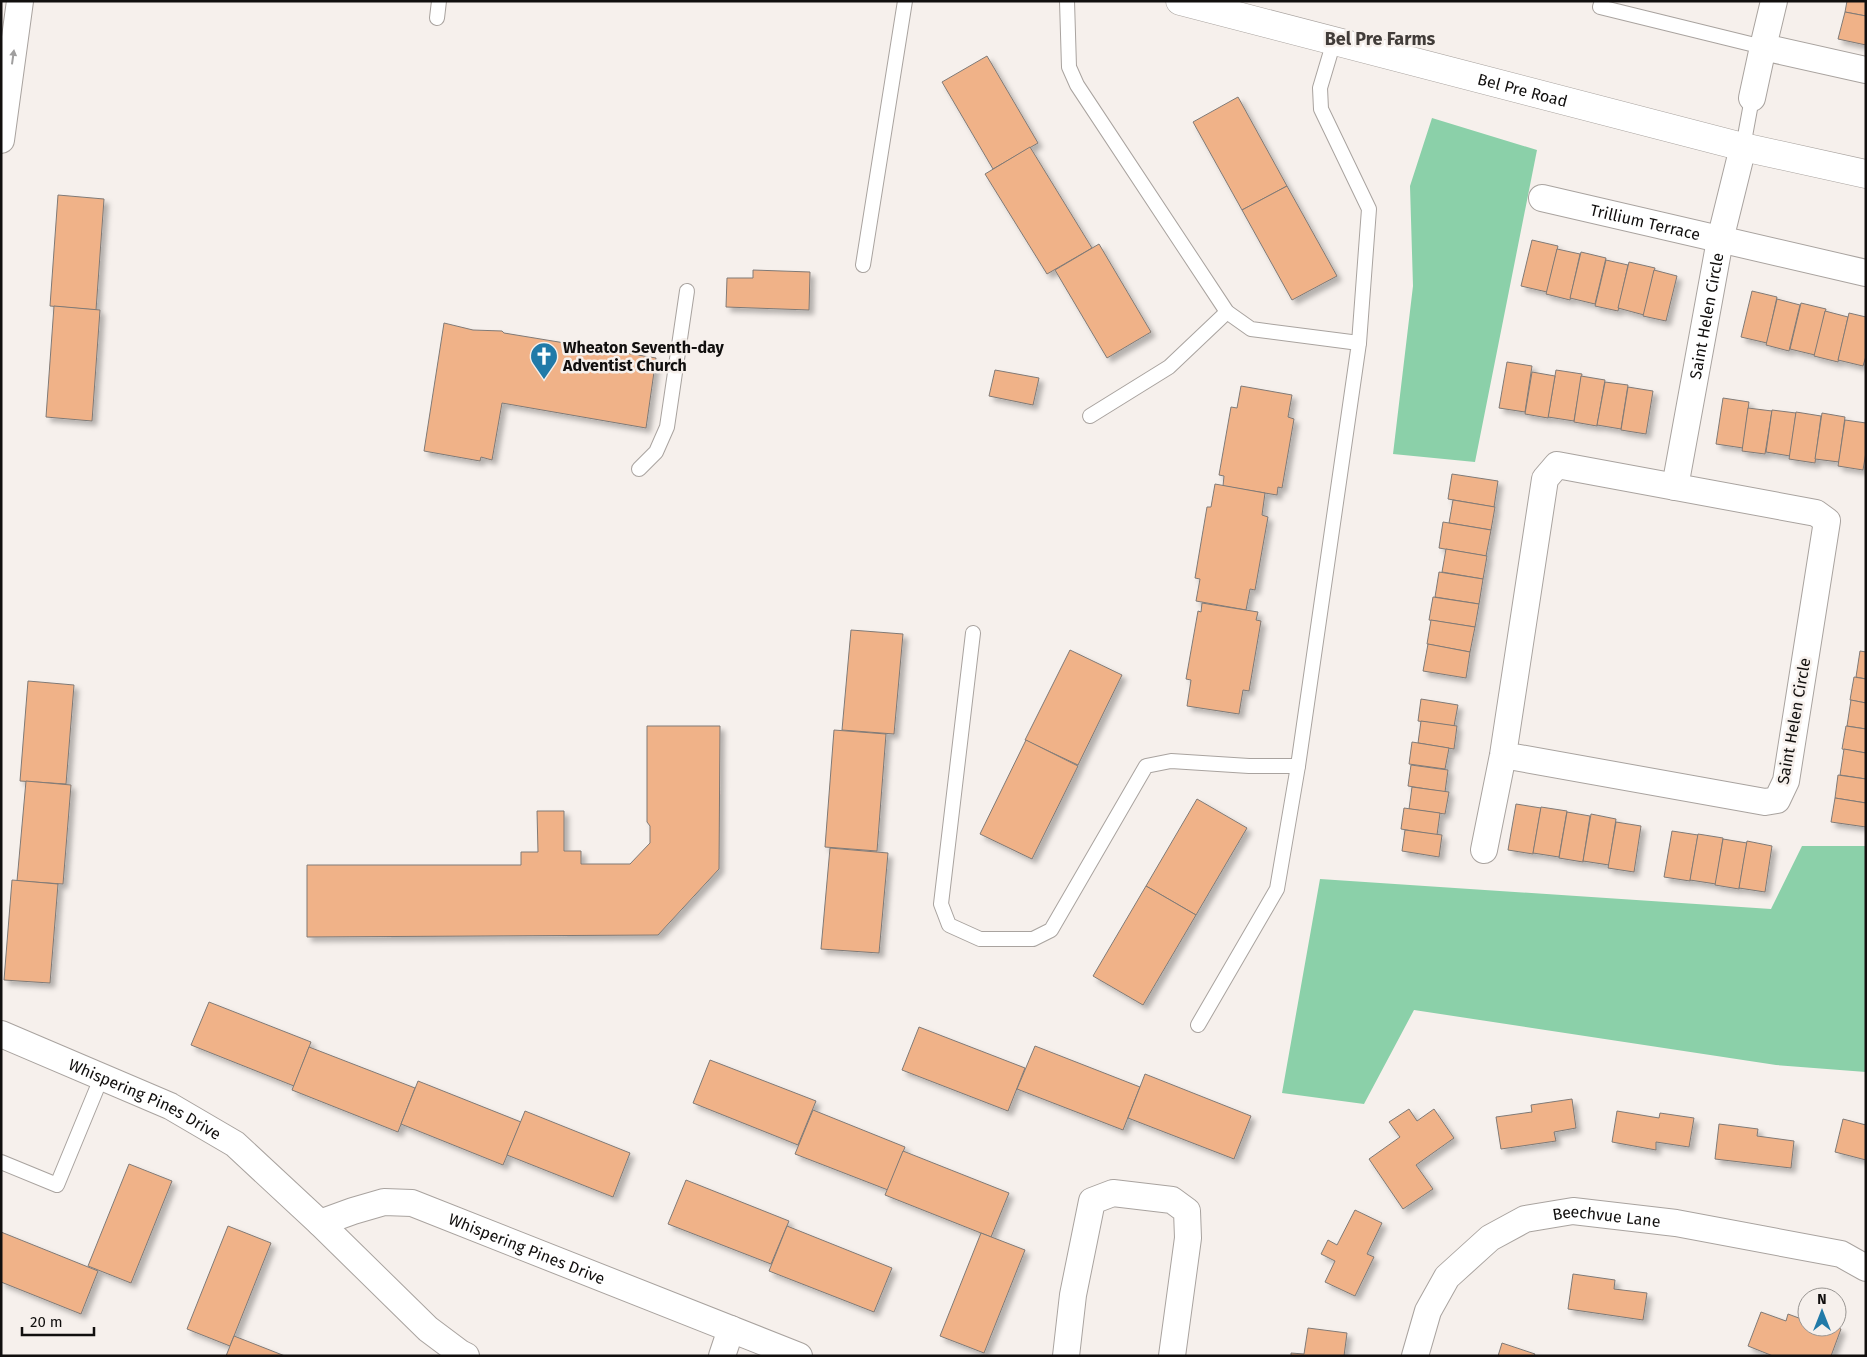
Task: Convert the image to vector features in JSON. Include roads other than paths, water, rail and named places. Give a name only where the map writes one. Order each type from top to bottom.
[{"type":"main road","name":"Bel Pre Road","points":[[1180,1],[1743,147],[1866,174]]},
{"type":"street","points":[[1,140],[20,1]]},
{"type":"street","points":[[1752,98],[1774,1]]},
{"type":"street","points":[[1763,47],[1866,70]]},
{"type":"street","name":"Saint Helen Circle","points":[[1675,487],[1720,240],[1743,147]]},
{"type":"street","name":"Trillium Terrace","points":[[1542,198],[1866,273]]},
{"type":"street","name":"Saint Helen Circle","points":[[1484,850],[1503,755],[1545,479],[1557,465],[1816,513],[1827,521],[1786,782],[1777,800],[1765,802],[1503,755]]},
{"type":"street","name":"Whispering Pines Drive","points":[[1,1034],[170,1106],[235,1144],[428,1329],[466,1356]]},
{"type":"street","points":[[1066,1356],[1073,1295],[1092,1201],[1113,1193],[1172,1200],[1187,1211],[1188,1238],[1172,1356]]},
{"type":"street","name":"Whispering Pines Drive","points":[[320,1224],[353,1211],[384,1202],[412,1203],[799,1356]]},
{"type":"street","name":"Beechvue Lane","points":[[1415,1356],[1428,1311],[1447,1277],[1490,1238],[1525,1219],[1573,1212],[1676,1224],[1841,1254],[1866,1268]]},
{"type":"street","points":[[722,1356],[731,1329]]},
{"type":"lane","points":[[437,18],[439,1]]},
{"type":"lane","points":[[863,265],[905,1]]},
{"type":"lane","points":[[1067,1],[1069,67],[1077,85],[1227,312],[1251,329],[1359,343]]},
{"type":"lane","points":[[1602,1],[1600,8],[1763,47]]},
{"type":"lane","points":[[1198,1025],[1277,889],[1298,766],[1359,343],[1369,209],[1321,109],[1320,88],[1334,41]]},
{"type":"lane","points":[[1743,147],[1752,98]]},
{"type":"lane","points":[[639,469],[656,452],[667,427],[687,291]]},
{"type":"lane","points":[[1090,416],[1169,367],[1227,312]]},
{"type":"lane","points":[[972,633],[941,904],[949,924],[980,939],[1033,939],[1050,930],[1146,766],[1171,761],[1249,766],[1298,766]]},
{"type":"lane","points":[[1,1162],[57,1185],[84,1125],[102,1076]]},
{"type":"place","name":"Wheaton Seventh-day Adventist Church","points":[[544,380]]},
{"type":"district","name":"Bel Pre Farms","points":[[1380,39]]}]
